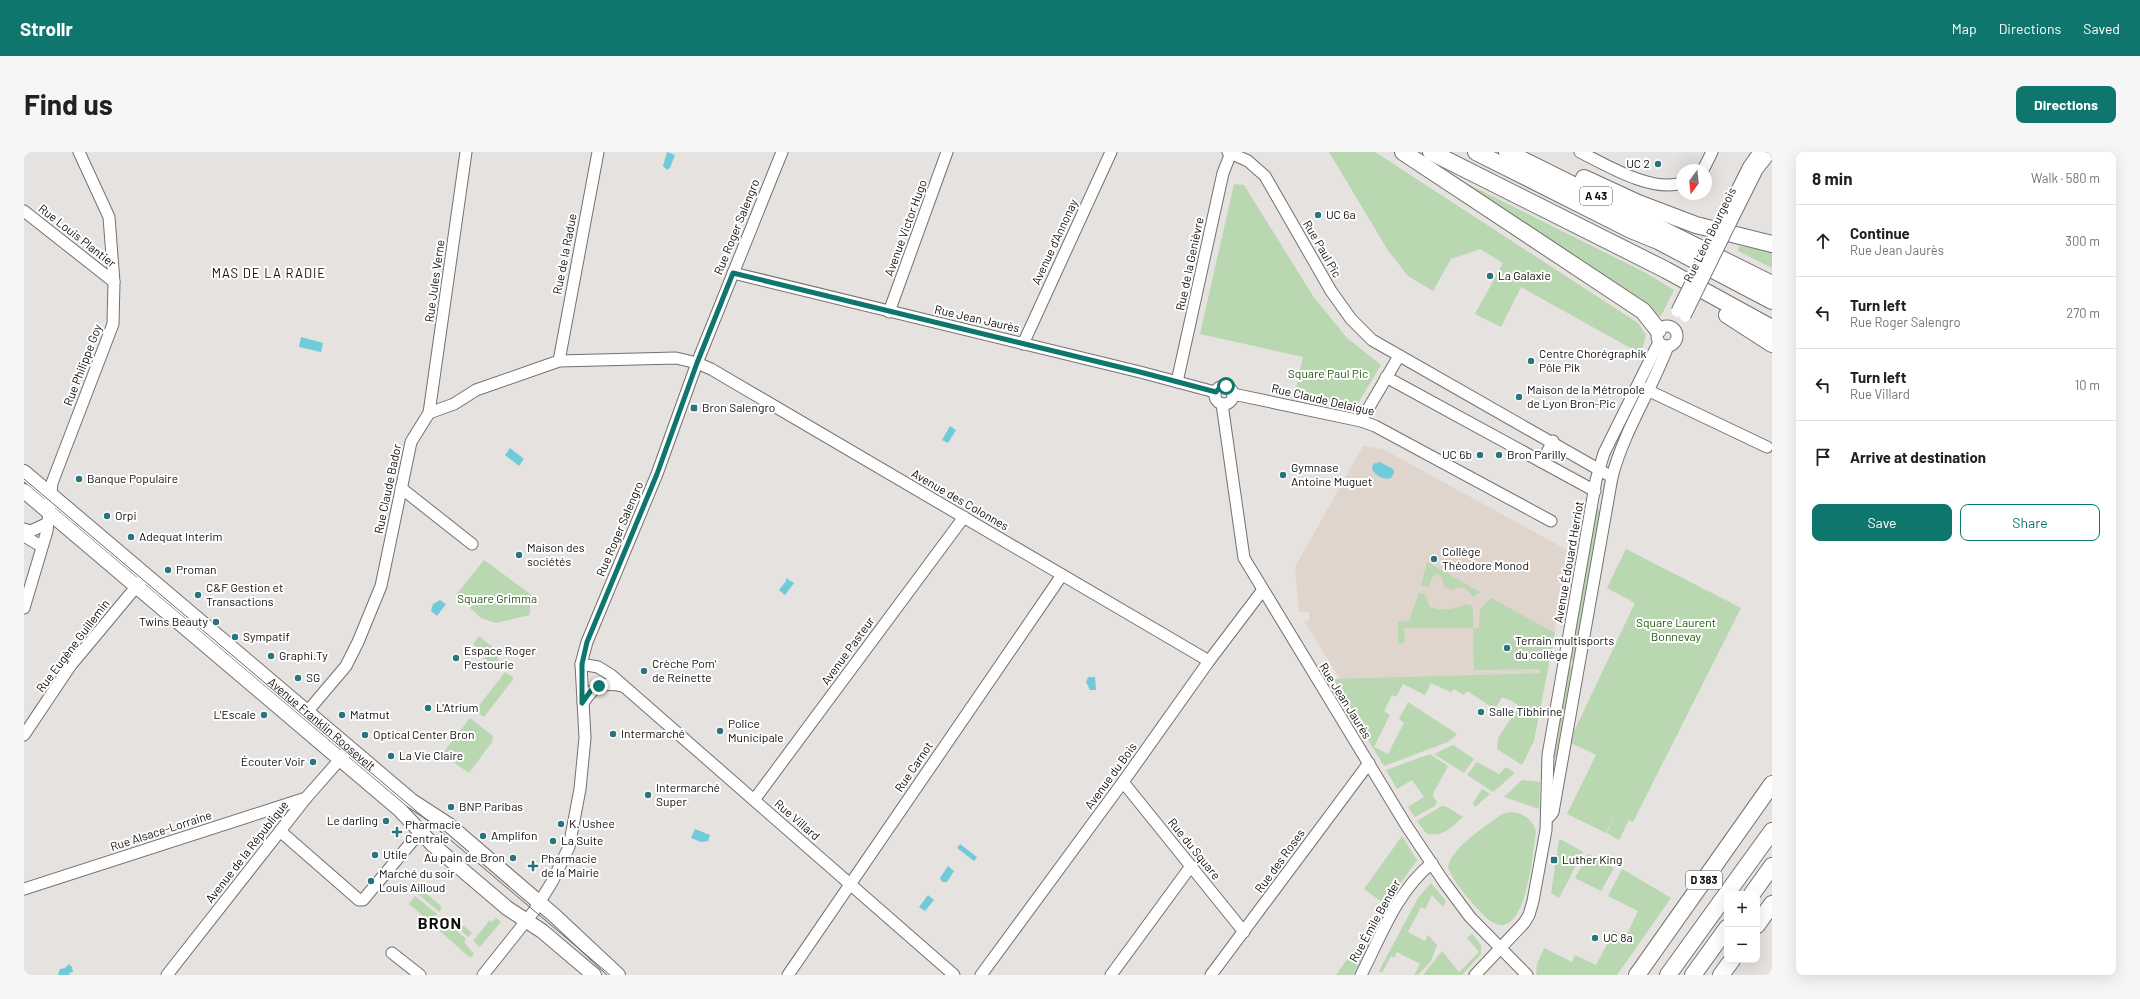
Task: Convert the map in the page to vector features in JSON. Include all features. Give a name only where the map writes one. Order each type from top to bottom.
[{"type":"highway","points":[[1403,152],[1643,311],[1666,335]]},
{"type":"highway","points":[[1431,152],[1666,270],[1772,328]]},
{"type":"highway","name":"A 43","points":[[1476,152],[1631,230],[1658,241],[1772,301]]},
{"type":"highway","name":"A 43","points":[[1506,152],[1772,284]]},
{"type":"highway","points":[[1526,152],[1638,203],[1696,225],[1743,238],[1772,244]]},
{"type":"highway","points":[[1631,230],[1655,246],[1772,310]]},
{"type":"highway","points":[[1743,238],[1772,239]]},
{"type":"highway","points":[[1666,270],[1697,295],[1772,344]]},
{"type":"highway","name":"D 383","points":[[1637,975],[1772,784]]},
{"type":"highway","points":[[1668,975],[1772,830]]},
{"type":"highway","points":[[1754,891],[1772,866]]},
{"type":"highway","points":[[1760,921],[1772,904]]},
{"type":"highway","points":[[1693,975],[1724,932]]},
{"type":"highway","points":[[1721,975],[1730,963]]},
{"type":"main road","name":"Avenue Franklin Roosevelt","points":[[24,472],[412,801],[449,825],[540,902],[618,975]]},
{"type":"main road","name":"Avenue Franklin Roosevelt","points":[[24,491],[49,518],[135,586],[341,759],[400,810],[433,845],[503,905],[542,931],[594,975]]},
{"type":"street","name":"Rue Philippe Goy","points":[[24,608],[49,518],[52,483],[113,324],[114,282],[109,218],[79,152]]},
{"type":"street","name":"Rue Jules Verne","points":[[429,413],[466,152]]},
{"type":"street","name":"Rue de la Radue","points":[[559,361],[598,152]]},
{"type":"street","name":"Rue Roger Salengro","points":[[483,975],[540,902],[566,854],[573,831],[580,789],[585,738],[582,703],[582,664],[587,642],[657,474],[697,363],[782,152]]},
{"type":"street","name":"Avenue Victor Hugo","points":[[889,312],[947,152]]},
{"type":"street","name":"Avenue d'Annonay","points":[[1023,344],[1111,152]]},
{"type":"street","points":[[1580,152],[1654,184],[1672,186],[1676,185]]},
{"type":"street","points":[[1706,164],[1712,152]]},
{"type":"street","name":"Rue Léon Bourgeois","points":[[1666,335],[1681,314],[1728,219],[1750,166],[1759,152]]},
{"type":"street","name":"Rue Léon Bourgeois","points":[[1728,219],[1757,170],[1771,152]]},
{"type":"street","name":"Rue Paul Pic","points":[[1229,153],[1248,161],[1265,176],[1331,291],[1350,319],[1372,340],[1552,441],[1612,477]]},
{"type":"street","name":"Rue de la Genièvre","points":[[1177,382],[1223,173],[1229,153]]},
{"type":"street","name":"Rue Louis Plantier","points":[[24,211],[114,282]]},
{"type":"street","name":"Rue Jean Jaurès","points":[[733,273],[1216,392]]},
{"type":"street","name":"Avenue Édouard Herriot","points":[[1475,975],[1524,923],[1529,915],[1534,901],[1547,822],[1548,755],[1599,469],[1604,453],[1637,385],[1666,335]]},
{"type":"street","name":"Avenue Édouard Herriot","points":[[1547,822],[1554,804],[1612,477],[1621,447],[1649,390],[1666,335]]},
{"type":"street","points":[[1361,421],[1399,356]]},
{"type":"street","points":[[429,413],[454,404],[476,390],[559,361],[676,358],[697,363]]},
{"type":"street","name":"Avenue des Colonnes","points":[[697,363],[711,369],[1209,661]]},
{"type":"street","points":[[1386,377],[1595,491]]},
{"type":"street","points":[[1637,385],[1767,447]]},
{"type":"street","points":[[1223,386],[1231,390],[1233,394],[1229,402],[1222,404],[1216,399],[1216,392],[1223,386]]},
{"type":"street","name":"Rue Claude Delaigue","points":[[1233,394],[1361,421],[1375,426],[1551,521]]},
{"type":"street","name":"Rue Jean Jaurès","points":[[1222,404],[1244,558],[1262,591],[1432,863],[1470,917],[1527,975]]},
{"type":"street","name":"Rue Claude Bador","points":[[307,712],[346,666],[358,642],[381,586],[411,442],[429,413]]},
{"type":"street","points":[[1542,462],[1552,441]]},
{"type":"street","points":[[401,488],[472,544]]},
{"type":"street","name":"Avenue Pasteur","points":[[754,800],[964,517]]},
{"type":"street","points":[[42,543],[26,532],[49,518]]},
{"type":"street","name":"Rue Eugène Guillemin","points":[[24,735],[71,665],[135,586],[146,575]]},
{"type":"street","name":"Rue Carnot","points":[[788,975],[850,886],[922,777],[1062,575]]},
{"type":"street","name":"Avenue du Bois","points":[[981,975],[1123,782],[1209,661],[1262,591]]},
{"type":"street","name":"Rue Villard","points":[[582,664],[598,667],[622,686],[839,873],[850,886],[954,975]]},
{"type":"street","points":[[582,703],[592,689],[599,686],[609,684],[622,686]]},
{"type":"street","name":"Avenue de la République","points":[[167,975],[306,798],[350,748]]},
{"type":"street","name":"Rue des Roses","points":[[1211,975],[1369,763]]},
{"type":"street","name":"Rue du Square","points":[[1123,782],[1244,932]]},
{"type":"street","name":"Rue Alsace-Lorraine","points":[[24,889],[306,798]]},
{"type":"street","points":[[280,831],[358,900],[363,900],[420,832]]},
{"type":"street","name":"Rue Émile Bender","points":[[1361,975],[1406,888],[1417,875],[1432,863]]},
{"type":"street","points":[[1111,975],[1191,866]]},
{"type":"street","points":[[392,953],[420,975]]},
{"type":"shaded area","name":"Collège Théodore Monod","points":[[1363,446],[1383,449],[1569,551],[1547,673],[1340,679],[1304,621],[1309,621],[1309,612],[1299,612],[1295,567]]},
{"type":"green space","points":[[1329,152],[1375,152],[1638,323],[1646,335],[1641,354],[1521,287],[1501,327],[1475,314],[1503,263],[1480,249],[1451,259],[1433,291],[1408,276],[1387,249]]},
{"type":"green space","points":[[1464,182],[1646,273],[1674,290],[1661,316],[1655,315],[1469,188]]},
{"type":"green space","name":"Square Paul Pic","points":[[1234,184],[1244,185],[1313,296],[1347,338],[1381,365],[1355,408],[1295,393],[1303,357],[1200,334]]},
{"type":"green space","points":[[1739,246],[1772,251],[1772,268],[1738,251]]},
{"type":"green space","points":[[1597,508],[1600,510],[1573,660],[1569,659]]},
{"type":"green space","name":"Square Laurent Bonnevay","points":[[1626,549],[1741,608],[1633,822],[1629,820],[1619,840],[1607,833],[1616,813],[1606,833],[1567,814],[1596,755],[1569,742],[1635,603],[1607,588]]},
{"type":"green space","name":"Square Grimma","points":[[484,560],[533,596],[530,600],[530,615],[496,623],[481,618],[456,595]]},
{"type":"green space","points":[[1427,562],[1480,592],[1473,597],[1465,588],[1461,587],[1451,590],[1444,586],[1442,577],[1437,574],[1432,577],[1429,587],[1421,586]]},
{"type":"green space","points":[[1419,593],[1426,595],[1429,606],[1437,609],[1452,608],[1465,604],[1471,605],[1473,608],[1473,628],[1404,628],[1405,643],[1398,644],[1398,622],[1409,621]]},
{"type":"green space","points":[[1491,598],[1555,633],[1534,741],[1522,765],[1497,749],[1498,738],[1519,706],[1502,697],[1495,709],[1467,691],[1464,695],[1454,689],[1451,692],[1431,683],[1425,695],[1403,684],[1396,697],[1392,695],[1384,711],[1390,715],[1374,747],[1388,754],[1404,723],[1399,719],[1408,702],[1457,734],[1448,742],[1384,766],[1330,679],[1540,673],[1540,669],[1474,670],[1473,628],[1479,628],[1480,610]]},
{"type":"green space","points":[[479,636],[494,648],[499,661],[492,670],[481,662],[487,654],[473,644]]},
{"type":"green space","points":[[1567,666],[1572,667],[1556,757],[1553,760],[1551,759]]},
{"type":"green space","points":[[505,672],[514,678],[484,717],[475,711]]},
{"type":"green space","points":[[470,718],[493,736],[492,742],[469,773],[442,754]]},
{"type":"green space","points":[[1453,745],[1474,759],[1464,773],[1434,754]]},
{"type":"green space","points":[[1430,754],[1448,766],[1434,792],[1433,797],[1437,801],[1435,806],[1415,817],[1408,807],[1424,797],[1412,780],[1397,789],[1386,770]]},
{"type":"green space","points":[[1477,762],[1499,774],[1506,767],[1515,773],[1493,792],[1467,775]]},
{"type":"green space","points":[[1522,780],[1540,782],[1539,809],[1504,797]]},
{"type":"green space","points":[[1482,789],[1490,794],[1475,807],[1473,803]]},
{"type":"green space","points":[[1442,806],[1447,807],[1463,817],[1442,833],[1426,833],[1417,821]]},
{"type":"green space","points":[[1511,812],[1523,815],[1530,820],[1535,827],[1536,832],[1532,863],[1523,901],[1516,916],[1506,924],[1494,923],[1465,895],[1448,867],[1456,852],[1470,838],[1502,814]]},
{"type":"green space","points":[[1402,836],[1417,860],[1386,904],[1389,906],[1353,975],[1336,975],[1386,905],[1364,889]]},
{"type":"green space","points":[[1559,840],[1562,840],[1583,852],[1559,898],[1551,893]]},
{"type":"green space","points":[[1588,854],[1614,868],[1601,891],[1575,878]]},
{"type":"green space","points":[[1622,869],[1671,898],[1617,975],[1536,975],[1537,964],[1544,948],[1572,962],[1575,955],[1596,965],[1614,931],[1626,936],[1638,911],[1608,896]]},
{"type":"green space","points":[[1431,883],[1446,901],[1443,907],[1432,895],[1425,909],[1421,907],[1408,932],[1425,941],[1428,935],[1437,945],[1431,961],[1418,975],[1414,975],[1420,964],[1397,952],[1394,958],[1391,956],[1382,973],[1379,971],[1418,898]]},
{"type":"green space","points":[[421,889],[442,907],[439,912],[417,893]]},
{"type":"green space","points":[[415,896],[437,914],[430,922],[409,904]]},
{"type":"green space","points":[[451,915],[472,933],[468,937],[448,919]]},
{"type":"green space","points":[[496,918],[501,922],[480,947],[473,941],[490,920],[492,922]]},
{"type":"green space","points":[[446,921],[466,939],[464,942],[474,954],[470,958],[439,930]]},
{"type":"green space","points":[[1472,934],[1481,945],[1481,954],[1462,975],[1423,975],[1442,951],[1459,972],[1479,952],[1467,938]]},
{"type":"water","points":[[667,152],[675,155],[670,168],[667,170],[663,166]]},
{"type":"water","points":[[301,337],[323,343],[321,352],[299,347]]},
{"type":"water","points":[[950,426],[956,430],[948,443],[942,440]]},
{"type":"water","points":[[510,448],[524,459],[519,466],[505,455]]},
{"type":"water","points":[[1380,462],[1393,469],[1394,473],[1391,478],[1383,478],[1372,469],[1373,464]]},
{"type":"water","points":[[786,578],[794,583],[785,595],[779,590],[786,581]]},
{"type":"water","points":[[440,600],[446,604],[437,616],[431,611],[433,604]]},
{"type":"water","points":[[1088,677],[1095,677],[1096,690],[1090,690],[1086,682]]},
{"type":"water","points":[[695,829],[710,835],[708,841],[701,842],[691,838]]},
{"type":"water","points":[[960,844],[977,857],[974,861],[957,848]]},
{"type":"water","points":[[948,866],[954,871],[947,882],[942,882],[940,878]]},
{"type":"water","points":[[928,895],[934,900],[925,911],[919,907]]},
{"type":"water","points":[[69,964],[72,967],[73,972],[69,973],[70,975],[58,975],[60,969],[65,968]]},
{"type":"tram line","points":[[24,479],[610,975]]},
{"type":"place","name":"UC 2","points":[[1658,164]]},
{"type":"place","name":"UC 6a","points":[[1318,215]]},
{"type":"place","name":"La Galaxie","points":[[1490,276]]},
{"type":"place","name":"Centre Chorégraphik Pôle Pik","points":[[1531,361]]},
{"type":"place","name":"Maison de la Métropole de Lyon Bron-Pic","points":[[1519,397]]},
{"type":"place","name":"Bron Salengro","points":[[694,408]]},
{"type":"place","name":"UC 6b","points":[[1480,455]]},
{"type":"place","name":"Bron Parilly","points":[[1499,455]]},
{"type":"place","name":"Gymnase Antoine Muguet","points":[[1283,475]]},
{"type":"place","name":"Banque Populaire","points":[[79,479]]},
{"type":"place","name":"Orpi","points":[[107,516]]},
{"type":"place","name":"Adequat Interim","points":[[131,537]]},
{"type":"place","name":"Maison des sociétés","points":[[519,555]]},
{"type":"place","name":"Collège Théodore Monod","points":[[1434,559]]},
{"type":"place","name":"Proman","points":[[168,570]]},
{"type":"place","name":"C&F Gestion et Transactions","points":[[198,595]]},
{"type":"place","name":"Twins Beauty","points":[[216,622]]},
{"type":"place","name":"Sympatif","points":[[235,637]]},
{"type":"place","name":"Terrain multisports du collège","points":[[1507,648]]},
{"type":"place","name":"Graphi.Ty","points":[[271,656]]},
{"type":"place","name":"Espace Roger Pestourie","points":[[456,658]]},
{"type":"place","name":"Crèche Pom' de Reinette","points":[[644,671]]},
{"type":"place","name":"SG","points":[[298,678]]},
{"type":"place","name":"L'Atrium","points":[[428,708]]},
{"type":"place","name":"Salle Tibhirine","points":[[1481,712]]},
{"type":"place","name":"L'Escale","points":[[264,715]]},
{"type":"place","name":"Matmut","points":[[342,715]]},
{"type":"place","name":"Police Municipale","points":[[720,731]]},
{"type":"place","name":"Intermarché","points":[[613,734]]},
{"type":"place","name":"Optical Center Bron","points":[[365,735]]},
{"type":"place","name":"La Vie Claire","points":[[391,756]]},
{"type":"place","name":"Écouter Voir","points":[[313,762]]},
{"type":"place","name":"Intermarché Super","points":[[648,795]]},
{"type":"place","name":"BNP Paribas","points":[[451,807]]},
{"type":"place","name":"Le darling","points":[[386,821]]},
{"type":"place","name":"K. Ushee","points":[[561,824]]},
{"type":"place","name":"Pharmacie Centrale","points":[[397,832]]},
{"type":"place","name":"Amplifon","points":[[483,836]]},
{"type":"place","name":"La Suite","points":[[553,841]]},
{"type":"place","name":"Utile","points":[[375,855]]},
{"type":"place","name":"Au pain de Bron","points":[[513,858]]},
{"type":"place","name":"Luther King","points":[[1554,860]]},
{"type":"place","name":"Pharmacie de la Mairie","points":[[533,866]]},
{"type":"place","name":"Marché du soir Louis Ailloud","points":[[371,881]]},
{"type":"place","name":"UC 8a","points":[[1595,938]]},
{"type":"district","name":"MAS DE LA RADIE","points":[[269,273]]},
{"type":"district","name":"BRON","points":[[440,923]]},
{"type":"route","points":[[599,686],[592,689],[582,703],[582,664],[587,642],[602,602],[657,474],[697,363],[733,273],[1140,372],[1216,392],[1218,388],[1226,386]]}]
